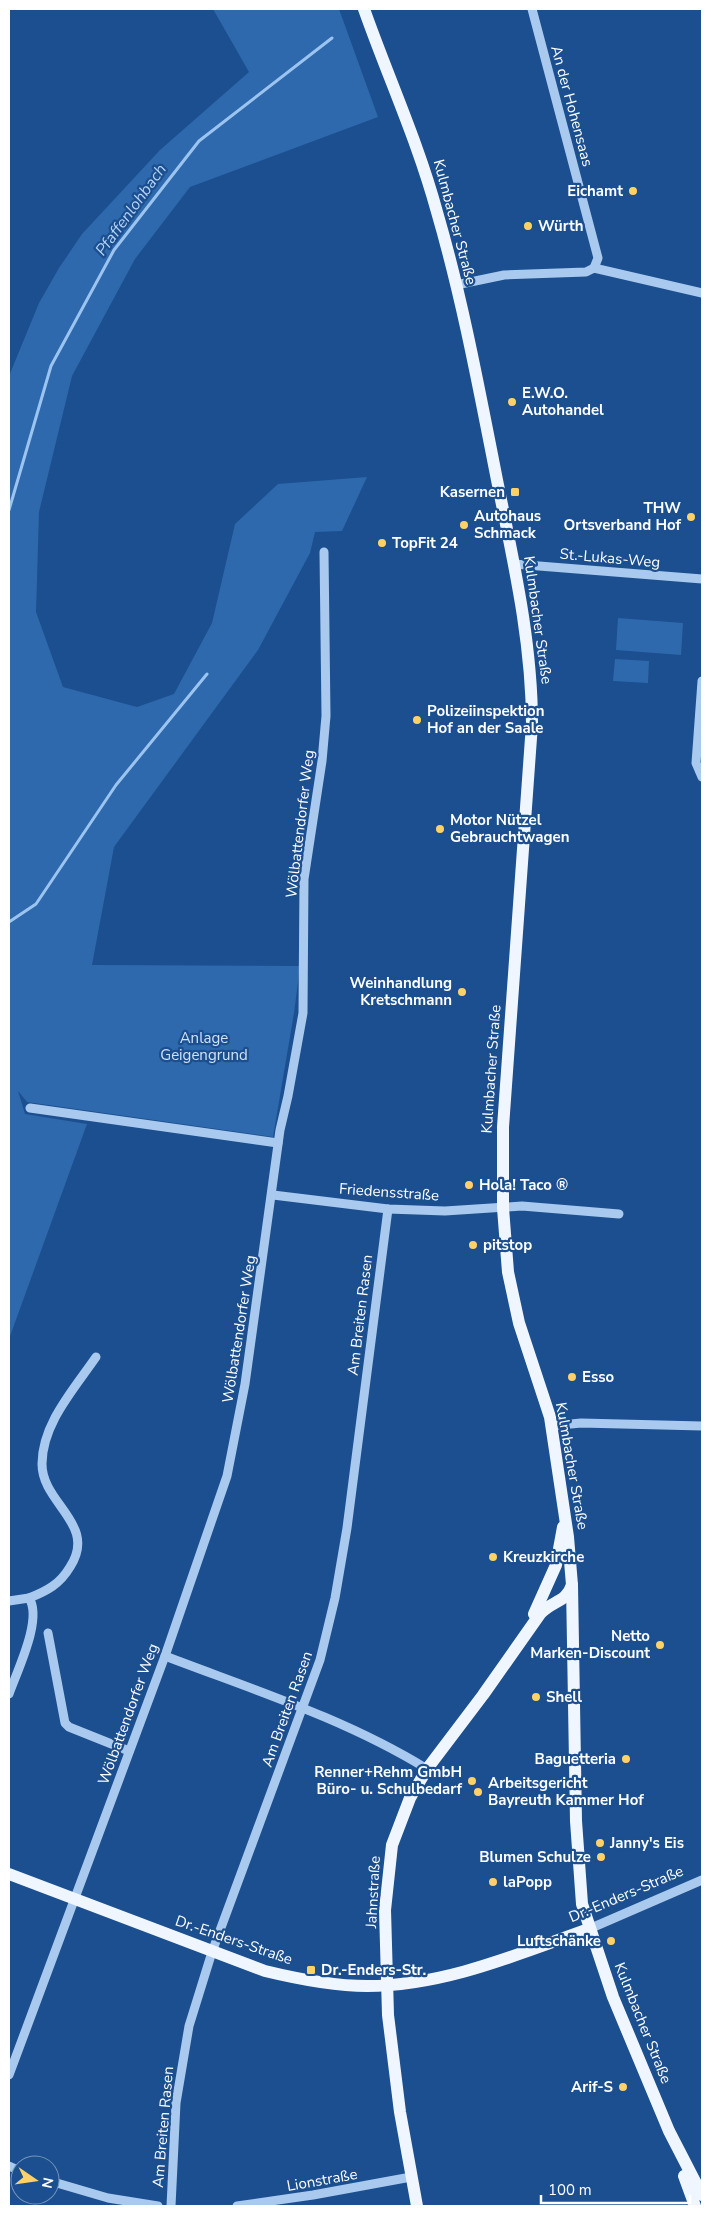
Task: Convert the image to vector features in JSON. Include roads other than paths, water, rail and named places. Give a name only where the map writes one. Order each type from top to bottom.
[{"type":"main road","name":"Kulmbacher Straße","points":[[364,9],[407,119],[427,178],[456,285],[514,564],[530,665],[532,724],[503,1127],[503,1208],[508,1272],[519,1323],[552,1426],[565,1513],[572,1585],[579,1878],[582,1904],[589,1929],[614,1997],[669,2131],[695,2206]]},
{"type":"main road","points":[[510,1657],[549,1584],[558,1558],[565,1513]]},
{"type":"main road","name":"Jahnstraße","points":[[416,2204],[391,2042],[387,1985],[385,1910],[392,1845],[410,1798],[427,1769],[540,1614],[549,1605],[564,1599],[569,1594],[572,1585]]},
{"type":"main road","name":"Dr.-Enders-Straße","points":[[9,1874],[265,1971],[342,1985],[387,1985],[434,1978],[483,1966],[589,1929]]},
{"type":"main road","name":"Kulmbacher Straße","points":[[669,2131],[702,2195]]},
{"type":"street","name":"An der Hohensaas","points":[[532,9],[598,258],[594,268]]},
{"type":"street","points":[[456,285],[504,275],[586,272],[594,268],[702,293]]},
{"type":"street","name":"Wölbattendorfer Weg","points":[[9,2075],[165,1656],[226,1476],[246,1384],[273,1194],[278,1143],[303,1013],[304,879],[319,793],[326,716],[324,552]]},
{"type":"street","name":"St.-Lukas-Weg","points":[[514,564],[702,579]]},
{"type":"street","points":[[702,681],[696,763],[702,777]]},
{"type":"street","points":[[30,1108],[278,1143]]},
{"type":"street","name":"Friedensstraße","points":[[273,1194],[388,1209],[445,1211],[522,1206],[619,1214]]},
{"type":"street","name":"Am Breiten Rasen","points":[[171,2206],[176,2103],[188,2026],[212,1952],[326,1638],[343,1555],[388,1209]]},
{"type":"street","points":[[9,1600],[29,1598],[49,1591],[65,1576],[74,1562],[79,1548],[78,1535],[72,1521],[50,1490],[42,1466],[49,1429],[96,1357]]},
{"type":"street","points":[[552,1426],[581,1423],[702,1426]]},
{"type":"street","points":[[9,1694],[32,1627],[32,1603],[29,1598]]},
{"type":"street","points":[[48,1633],[65,1723],[69,1727],[129,1751]]},
{"type":"street","points":[[165,1656],[302,1708],[376,1740],[427,1769]]},
{"type":"street","name":"Dr.-Enders-Straße","points":[[589,1929],[702,1880]]},
{"type":"street","name":"Lionstraße","points":[[237,2206],[314,2196],[411,2177]]},
{"type":"street","points":[[60,2184],[108,2198],[158,2206]]},
{"type":"waterway","name":"Pfaffenlohbach","points":[[9,510],[51,366],[114,250],[199,141],[332,38]]},
{"type":"waterway","points":[[9,922],[36,904],[116,785],[207,674]]},
{"type":"place","name":"Eichamt","points":[[633,191]]},
{"type":"place","name":"Würth","points":[[528,226]]},
{"type":"place","name":"E.W.O. Autohandel","points":[[512,402]]},
{"type":"place","name":"Kasernen","points":[[515,492]]},
{"type":"place","name":"THW Ortsverband Hof","points":[[691,517]]},
{"type":"place","name":"Autohaus Schmack","points":[[464,525]]},
{"type":"place","name":"TopFit 24","points":[[382,543]]},
{"type":"place","name":"Polizeiinspektion Hof an der Saale","points":[[417,720]]},
{"type":"place","name":"Motor Nützel Gebrauchtwagen","points":[[440,829]]},
{"type":"place","name":"Weinhandlung Kretschmann","points":[[462,992]]},
{"type":"place","name":"Hola! Taco ®","points":[[469,1185]]},
{"type":"place","name":"pitstop","points":[[473,1245]]},
{"type":"place","name":"Esso","points":[[572,1377]]},
{"type":"place","name":"Kreuzkirche","points":[[493,1557]]},
{"type":"place","name":"Netto Marken-Discount","points":[[660,1645]]},
{"type":"place","name":"Shell","points":[[536,1697]]},
{"type":"place","name":"Baguetteria","points":[[626,1759]]},
{"type":"place","name":"Renner+Rehm GmbH Büro- u. Schulbedarf","points":[[472,1781]]},
{"type":"place","name":"Arbeitsgericht Bayreuth Kammer Hof","points":[[478,1792]]},
{"type":"place","name":"Janny's Eis","points":[[600,1843]]},
{"type":"place","name":"Blumen Schulze","points":[[601,1857]]},
{"type":"place","name":"laPopp","points":[[493,1882]]},
{"type":"place","name":"Luftschänke","points":[[611,1941]]},
{"type":"place","name":"Dr.-Enders-Str.","points":[[311,1970]]},
{"type":"place","name":"Arif-S","points":[[623,2087]]},
{"type":"park label","name":"Anlage Geigengrund","points":[[204,1046]]}]
